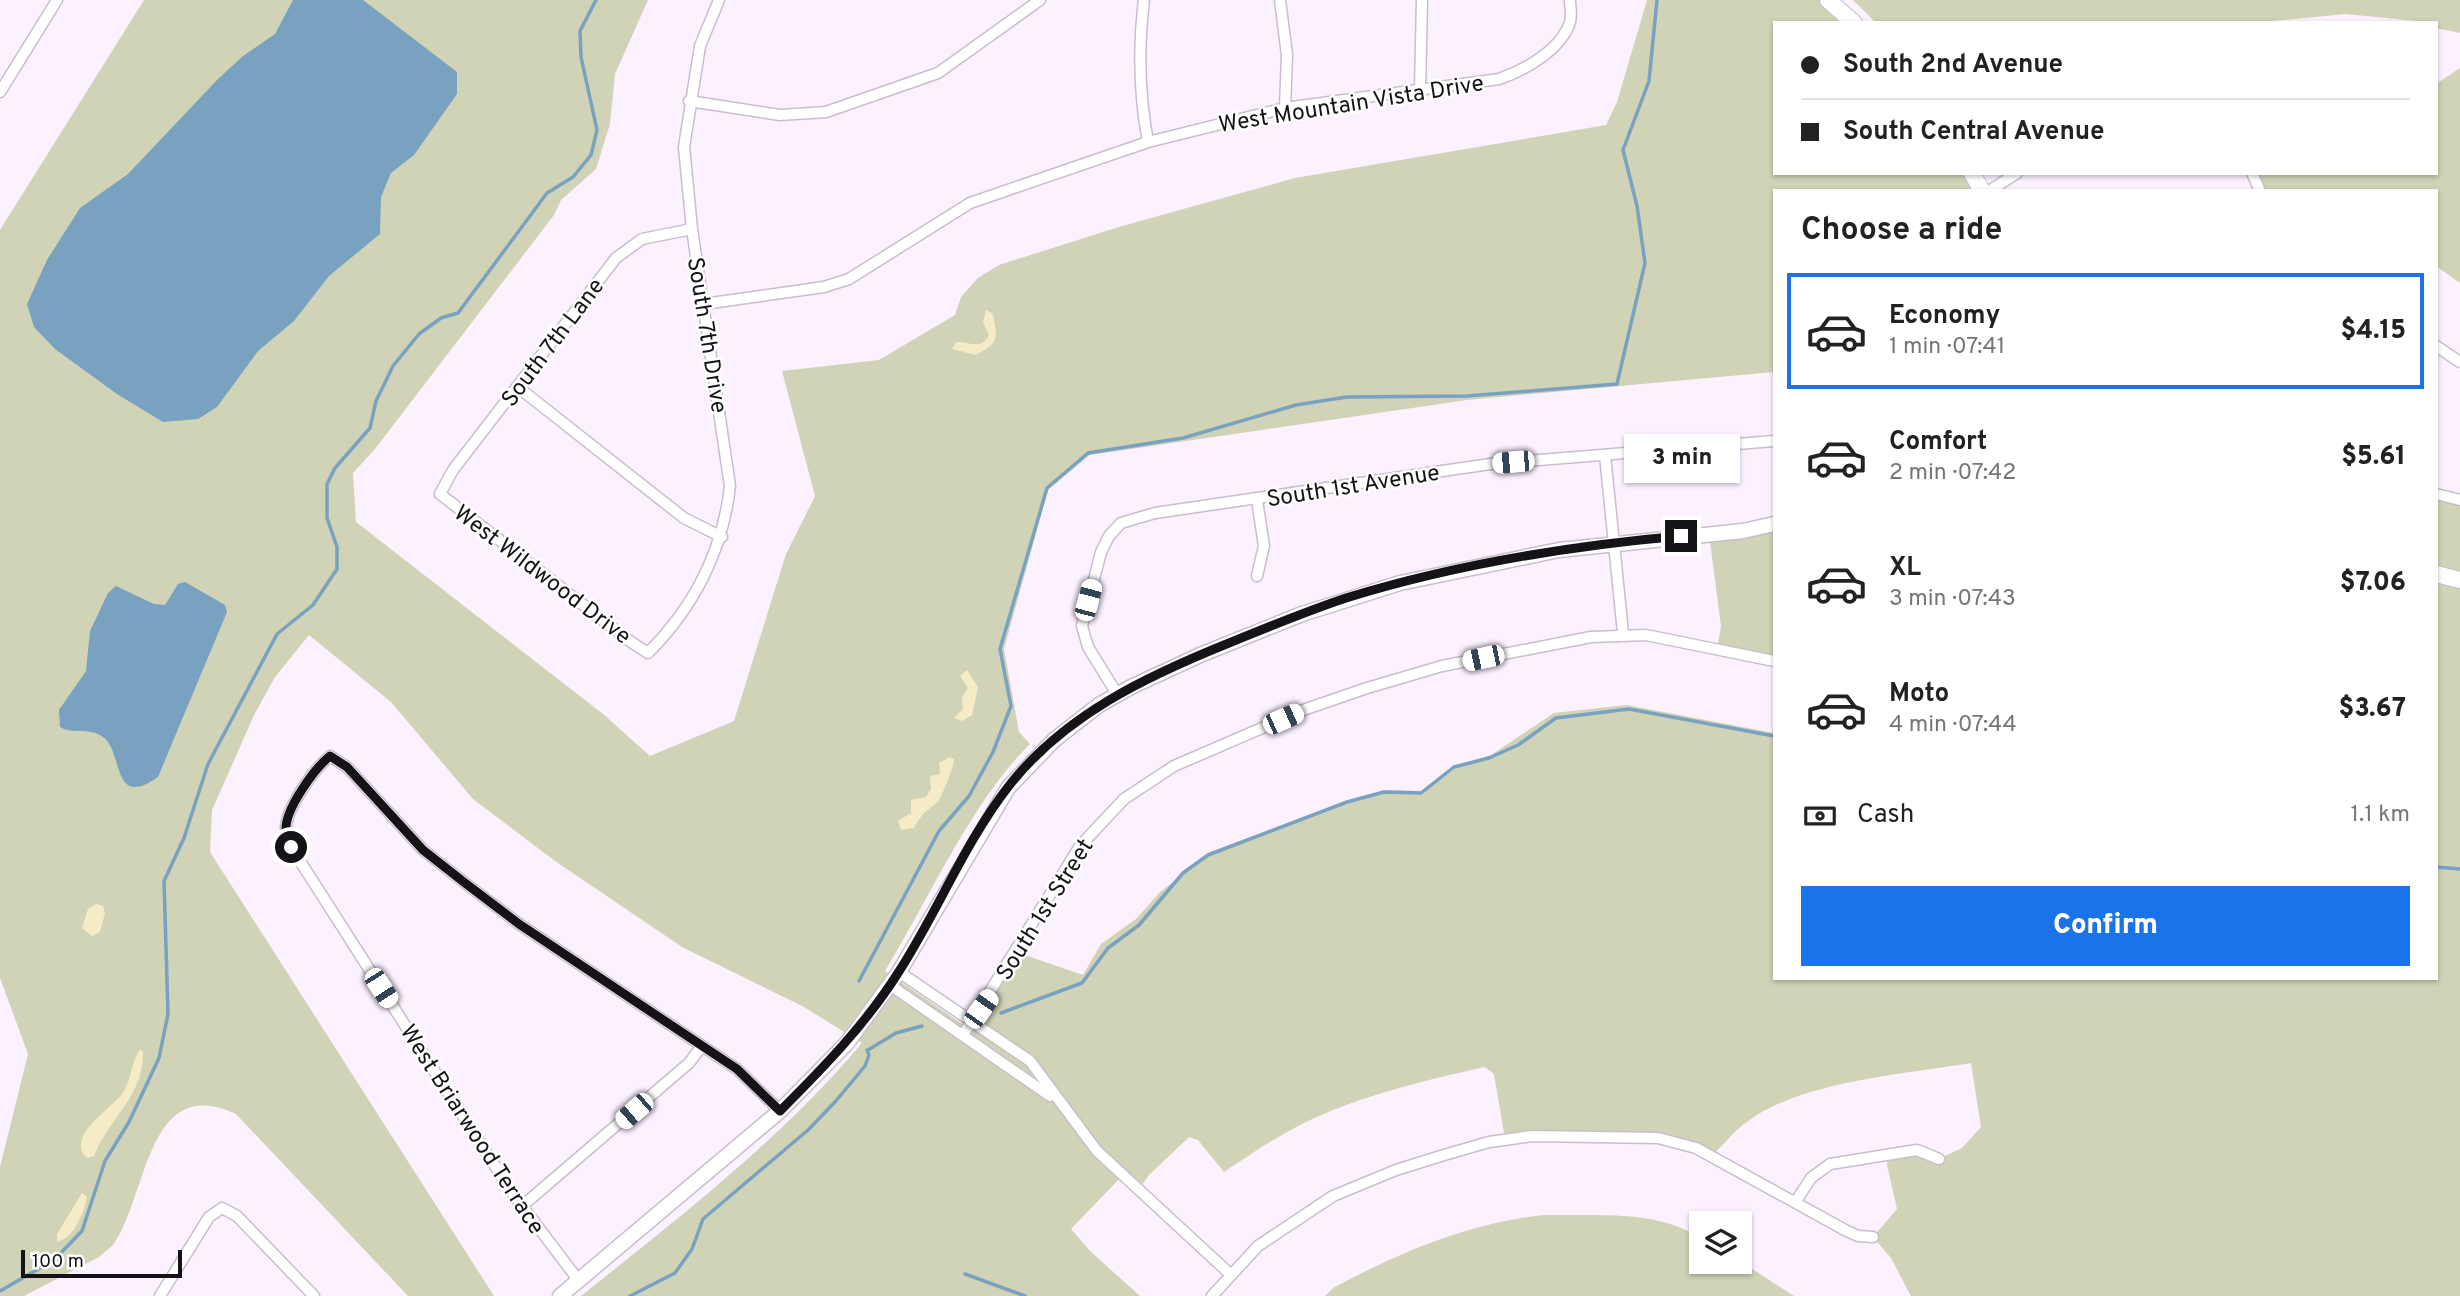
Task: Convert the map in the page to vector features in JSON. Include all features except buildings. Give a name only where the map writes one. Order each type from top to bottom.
[{"type":"main road","points":[[1828,0],[1852,21]]},
{"type":"main road","points":[[2438,574],[2460,580]]},
{"type":"street","points":[[0,92],[57,0]]},
{"type":"street","name":"South 7th Drive","points":[[648,653],[678,618],[701,581],[722,537],[730,486],[692,229],[684,147],[689,101],[700,47],[719,0]]},
{"type":"street","points":[[689,101],[780,115],[826,112],[938,73],[1040,0]]},
{"type":"street","points":[[1144,0],[1139,39],[1140,101],[1148,142]]},
{"type":"street","points":[[1280,0],[1287,55],[1285,108]]},
{"type":"street","points":[[1420,90],[1422,0]]},
{"type":"street","name":"West Mountain Vista Drive","points":[[704,304],[824,287],[849,279],[970,203],[1148,142],[1285,108],[1499,79],[1530,65],[1561,38],[1571,20],[1570,0]]},
{"type":"street","points":[[1992,189],[2014,175]]},
{"type":"street","name":"South 7th Lane","points":[[440,494],[453,470],[519,388],[616,258],[642,239],[692,229]]},
{"type":"street","points":[[2438,347],[2460,362]]},
{"type":"street","points":[[519,388],[684,518],[722,537]]},
{"type":"street","name":"South 1st Avenue","points":[[1117,694],[1088,647],[1082,626],[1101,552],[1109,536],[1121,523],[1145,516],[1490,464],[1773,440]]},
{"type":"street","points":[[1605,455],[1623,634]]},
{"type":"street","name":"West Wildwood Drive","points":[[440,494],[648,653]]},
{"type":"street","points":[[2438,494],[2460,500]]},
{"type":"street","points":[[1257,500],[1264,560],[1257,576]]},
{"type":"street","points":[[560,1296],[780,1111],[852,1036],[899,972],[1008,788],[1054,740],[1117,694],[1199,655],[1345,598],[1457,568],[1614,542],[1731,532],[1773,524]]},
{"type":"street","name":"South 1st Street","points":[[963,1035],[1080,846],[1124,799],[1174,766],[1306,709],[1367,688],[1442,666],[1513,651],[1623,634],[1646,635],[1773,661]]},
{"type":"street","name":"West Briarwood Terrace","points":[[579,1282],[521,1207],[291,847],[286,830],[288,817],[319,765],[330,756],[347,767],[423,850],[519,924],[702,1046]]},
{"type":"street","points":[[899,972],[1030,1061],[1097,1151],[1230,1274]]},
{"type":"street","points":[[890,985],[1058,1101]]},
{"type":"street","points":[[521,1207],[689,1063],[702,1046],[750,1080],[780,1111]]},
{"type":"street","points":[[1212,1296],[1230,1274],[1287,1225],[1333,1196],[1396,1170],[1505,1139],[1532,1136],[1658,1138],[1713,1154],[1845,1230],[1858,1236],[1873,1237]]},
{"type":"street","points":[[1796,1200],[1811,1178],[1830,1164],[1917,1150],[1939,1159]]},
{"type":"street","points":[[160,1296],[209,1217],[222,1208],[237,1216],[314,1296]]},
{"type":"green space","points":[[144,0],[648,0],[615,74],[610,124],[596,169],[561,200],[554,215],[375,449],[353,473],[356,522],[603,714],[650,756],[734,721],[786,554],[815,496],[782,371],[879,360],[955,315],[961,297],[978,278],[999,265],[1122,226],[1295,178],[1606,125],[1617,102],[1647,0],[1828,0],[1852,21],[1773,21],[1773,175],[1973,175],[1981,189],[1773,189],[1773,372],[1467,400],[1090,455],[1048,490],[1004,649],[1019,732],[1030,744],[1009,767],[970,822],[885,971],[968,1028],[1016,952],[1083,975],[1101,944],[1136,919],[1160,892],[1213,851],[1349,800],[1386,790],[1424,791],[1455,766],[1491,755],[1554,713],[1627,705],[1773,733],[1773,980],[2438,980],[2438,494],[2460,500],[2460,1296],[1911,1296],[1891,1258],[1873,1237],[1897,1209],[1887,1165],[1888,1153],[1917,1150],[1939,1159],[1962,1148],[1981,1127],[1971,1063],[1855,1081],[1796,1097],[1770,1107],[1748,1121],[1713,1155],[1658,1138],[1505,1139],[1494,1074],[1485,1067],[1395,1089],[1351,1103],[1286,1132],[1224,1172],[1198,1140],[1189,1137],[1149,1175],[1138,1190],[1122,1176],[1071,1229],[1091,1252],[1140,1296],[581,1296],[692,1207],[763,1145],[862,1043],[804,1007],[682,947],[555,861],[473,799],[391,702],[309,635],[275,677],[255,713],[212,810],[210,852],[494,1296],[408,1296],[236,1114],[206,1106],[184,1110],[167,1124],[154,1146],[125,1224],[113,1245],[99,1257],[24,1296],[0,1296],[0,1167],[28,1054],[0,978],[0,230]]},
{"type":"green space","points":[[1853,0],[2460,0],[2460,33],[2438,28],[2438,21],[2346,14],[2271,21],[1874,21]]},
{"type":"green space","points":[[2460,68],[2460,283],[2438,267],[2438,189],[2259,189],[2253,175],[2438,175],[2438,83]]},
{"type":"green space","points":[[1773,524],[1773,661],[1717,649],[1721,626],[1709,534]]},
{"type":"green space","points":[[1544,1215],[1605,1215],[1665,1222],[1689,1232],[1689,1274],[1752,1274],[1752,1269],[1794,1296],[1325,1296],[1333,1288],[1358,1275],[1435,1241],[1516,1219]]},
{"type":"sand","points":[[986,310],[993,314],[996,334],[990,346],[976,355],[952,349],[956,342],[979,344],[986,340],[989,335],[983,322]]},
{"type":"sand","points":[[967,670],[978,687],[972,715],[962,721],[954,718],[963,709],[962,698],[968,688],[960,676]]},
{"type":"sand","points":[[950,757],[954,762],[939,800],[923,814],[914,828],[901,830],[898,821],[911,813],[911,800],[926,797],[931,789],[930,776],[940,774],[939,763]]},
{"type":"sand","points":[[96,904],[103,906],[105,913],[100,932],[92,936],[82,928],[88,909]]},
{"type":"sand","points":[[140,1049],[143,1052],[142,1068],[132,1094],[100,1142],[94,1156],[87,1158],[82,1149],[86,1131],[124,1091]]},
{"type":"sand","points":[[82,1193],[87,1197],[77,1224],[68,1236],[57,1242],[57,1234]]},
{"type":"water","points":[[293,0],[363,0],[457,72],[457,94],[414,155],[391,173],[381,197],[380,234],[329,276],[294,321],[258,351],[217,407],[198,419],[163,422],[117,394],[55,349],[34,327],[27,304],[47,260],[80,208],[128,174],[218,79],[243,56],[275,34]]},
{"type":"water","points":[[185,582],[225,605],[227,612],[158,777],[133,787],[125,783],[114,754],[103,737],[93,732],[70,731],[60,727],[59,710],[86,671],[90,631],[108,593],[116,586],[154,604],[165,605],[178,584]]},
{"type":"waterway","points":[[0,1291],[54,1260],[82,1231],[105,1161],[129,1122],[159,1058],[168,1014],[164,881],[184,838],[208,764],[277,634],[313,605],[337,569],[337,547],[327,518],[327,484],[335,468],[370,428],[376,401],[393,366],[419,334],[441,318],[458,313],[547,193],[573,177],[591,155],[597,130],[581,57],[580,31],[596,0]]},
{"type":"waterway","points":[[859,981],[939,831],[969,796],[993,752],[1011,706],[1000,649],[1047,488],[1088,453],[1183,438],[1296,405],[1347,397],[1467,396],[1617,384],[1645,263],[1637,206],[1623,150],[1649,81],[1657,0]]},
{"type":"waterway","points":[[1001,1013],[1082,983],[1108,948],[1139,925],[1183,873],[1208,855],[1347,802],[1384,792],[1421,793],[1454,767],[1489,758],[1518,745],[1556,718],[1629,709],[1773,736]]},
{"type":"waterway","points":[[2438,867],[2460,869]]},
{"type":"waterway","points":[[868,1050],[896,1033],[922,1026]]},
{"type":"waterway","points":[[630,1296],[675,1273],[692,1249],[703,1219],[808,1130],[865,1066],[869,1055],[867,1050]]},
{"type":"waterway","points":[[965,1274],[1025,1296]]},
{"type":"route","points":[[291,847],[286,830],[288,817],[319,765],[330,756],[347,767],[423,850],[519,924],[737,1069],[780,1111],[847,1043],[877,1004],[899,972],[992,810],[1008,788],[1028,764],[1054,740],[1099,705],[1199,655],[1345,598],[1457,568],[1507,558],[1614,542],[1681,536]]}]
